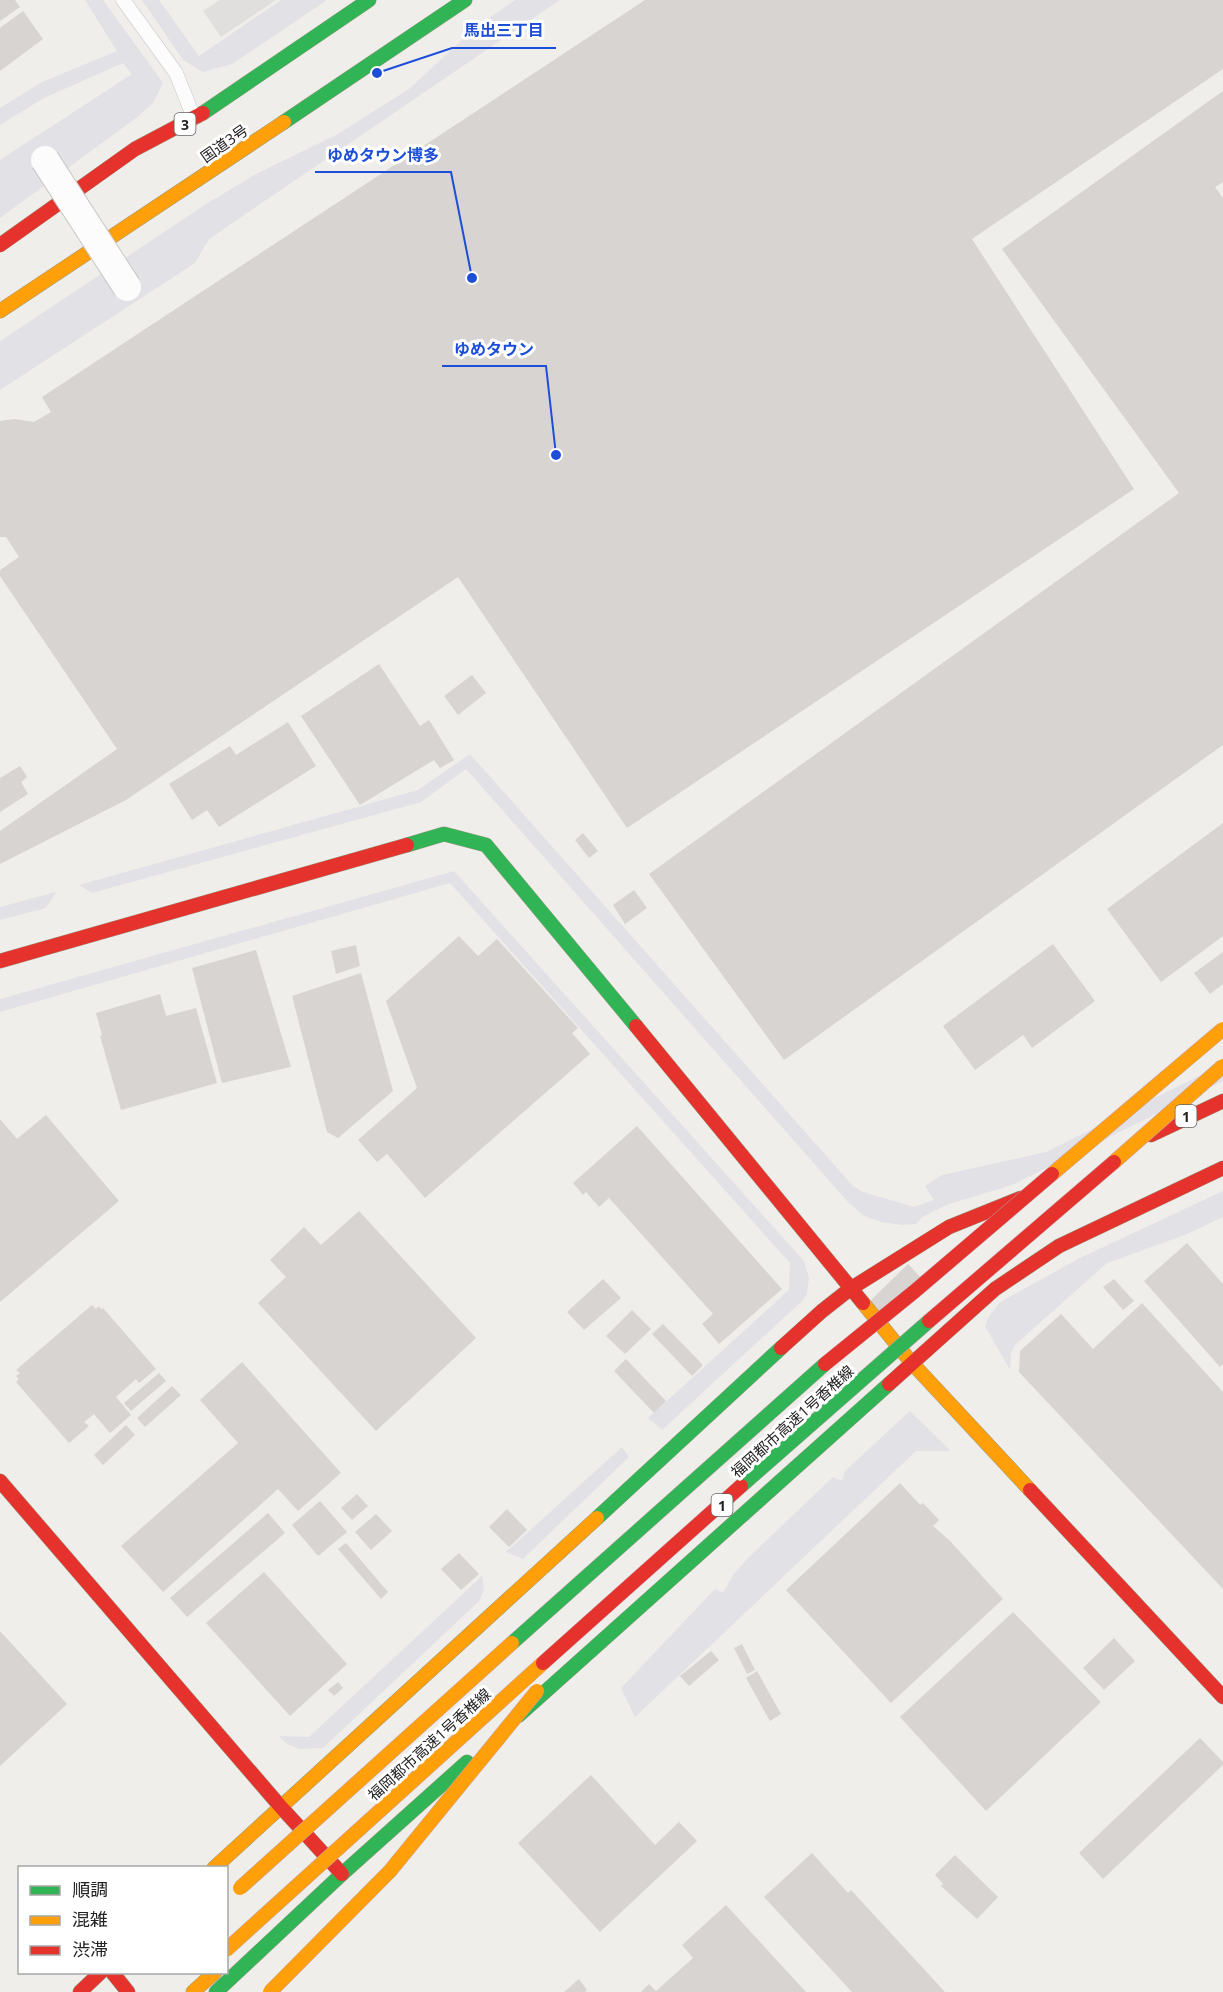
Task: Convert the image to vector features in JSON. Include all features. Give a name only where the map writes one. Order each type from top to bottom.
[{"type":"main road","name":"3","points":[[0,244],[135,149],[194,119],[369,0]]},
{"type":"main road","name":"国道3号","points":[[0,311],[229,161],[309,104],[465,0]]},
{"type":"main road","points":[[0,961],[444,834],[486,844],[911,1362],[1223,1697]]},
{"type":"main road","points":[[228,1895],[240,1888],[814,1373],[915,1291],[1223,1029]]},
{"type":"main road","name":"福岡都市高速1号香椎線","points":[[228,1948],[371,1817],[911,1337],[1149,1133],[1223,1066]]},
{"type":"main road","name":"福岡都市高速1号香椎線","points":[[228,1960],[916,1344],[1223,1083]]},
{"type":"main road","points":[[216,1866],[822,1311],[850,1289],[949,1227],[1014,1201],[1223,1101]]},
{"type":"main road","points":[[216,1992],[342,1874],[995,1289],[1059,1246],[1223,1168]]},
{"type":"main road","points":[[0,1481],[280,1806],[342,1874]]},
{"type":"main road","points":[[270,1992],[390,1871],[561,1661]]},
{"type":"main road","points":[[80,1992],[99,1974]]},
{"type":"main road","points":[[114,1974],[128,1992]]},
{"type":"main road","points":[[181,1992],[200,1974]]},
{"type":"main road","points":[[193,1992],[213,1974]]},
{"type":"street","points":[[45,160],[127,287]]},
{"type":"lane","points":[[123,0],[176,73],[194,119]]},
{"type":"shaded area","points":[[85,0],[103,0],[163,83],[153,103],[136,118],[0,218],[0,160],[132,74],[123,63],[44,98],[0,125],[0,108],[42,82],[117,51]]},
{"type":"shaded area","points":[[142,0],[159,0],[199,56],[281,0],[327,0],[232,64],[203,72],[183,60]]},
{"type":"shaded area","points":[[220,0],[276,0],[221,37],[203,11]]},
{"type":"shaded area","points":[[515,0],[560,0],[209,239],[195,263],[0,390],[0,341],[208,203],[256,174],[336,135],[409,89],[476,27]]},
{"type":"shaded area","points":[[470,754],[853,1186],[863,1192],[914,1207],[934,1200],[925,1186],[942,1175],[1046,1152],[1223,1064],[1223,1081],[1012,1185],[946,1205],[921,1218],[916,1224],[881,1222],[864,1216],[848,1202],[466,769],[421,802],[92,893],[79,885],[418,790]]},
{"type":"shaded area","points":[[454,871],[804,1261],[809,1278],[807,1294],[801,1302],[662,1430],[648,1418],[789,1290],[790,1263],[450,883],[0,1012],[0,999]]},
{"type":"shaded area","points":[[56,892],[46,908],[0,920],[0,907]]},
{"type":"shaded area","points":[[1223,1191],[1223,1217],[1185,1235],[1107,1263],[1015,1345],[1011,1353],[1010,1370],[985,1326],[1000,1302],[1080,1258]]},
{"type":"shaded area","points":[[910,1411],[951,1451],[916,1451],[635,1717],[621,1688],[715,1589],[723,1593],[733,1575],[748,1558],[833,1477],[842,1481],[845,1471]]},
{"type":"shaded area","points":[[622,1447],[629,1457],[523,1559],[506,1552]]},
{"type":"shaded area","points":[[482,1576],[484,1590],[479,1601],[323,1748],[299,1749],[287,1744],[279,1736],[309,1737]]},
{"type":"building","points":[[0,0],[15,0],[20,7],[0,21]]},
{"type":"building","points":[[645,0],[1223,0],[1223,69],[972,239],[1134,489],[627,828],[458,577],[126,800],[0,864],[0,831],[117,749],[0,576],[0,570],[19,557],[6,537],[0,537],[0,421],[15,419],[34,422],[51,412],[42,397]]},
{"type":"building","points":[[23,11],[43,39],[0,71],[0,28]]},
{"type":"building","points":[[1223,91],[1223,182],[1215,187],[1223,198],[1223,745],[784,1060],[649,874],[1179,493],[1002,249]]},
{"type":"building","points":[[379,664],[420,726],[429,720],[454,760],[440,768],[434,760],[360,805],[301,716]]},
{"type":"building","points":[[472,675],[486,693],[458,715],[444,696]]},
{"type":"building","points":[[288,722],[316,766],[219,827],[207,810],[192,820],[169,784],[230,746],[236,755]]},
{"type":"building","points":[[20,766],[27,777],[21,782],[28,794],[0,812],[0,778]]},
{"type":"building","points":[[1223,823],[1223,936],[1161,982],[1107,909]]},
{"type":"building","points":[[583,833],[598,851],[589,858],[575,840]]},
{"type":"building","points":[[634,890],[647,908],[625,924],[613,905]]},
{"type":"building","points":[[459,936],[478,956],[497,939],[578,1028],[572,1033],[590,1054],[425,1198],[387,1154],[377,1162],[358,1140],[417,1088],[386,1001]]},
{"type":"building","points":[[1053,944],[1095,1001],[1032,1048],[1023,1035],[975,1070],[943,1026]]},
{"type":"building","points":[[356,945],[360,966],[336,974],[331,951]]},
{"type":"building","points":[[256,950],[291,1067],[222,1083],[192,968]]},
{"type":"building","points":[[1223,952],[1223,984],[1210,994],[1194,973]]},
{"type":"building","points":[[361,973],[393,1091],[338,1138],[327,1132],[292,996]]},
{"type":"building","points":[[160,994],[166,1016],[196,1008],[217,1083],[121,1110],[100,1036],[102,1035],[96,1013]]},
{"type":"building","points":[[46,1115],[119,1201],[0,1302],[0,1119],[17,1139]]},
{"type":"building","points":[[637,1126],[782,1289],[719,1344],[702,1324],[713,1314],[609,1198],[599,1207],[586,1192],[583,1195],[573,1183]]},
{"type":"building","points":[[359,1211],[476,1338],[376,1431],[258,1303],[286,1277],[270,1260],[304,1227],[321,1245]]},
{"type":"building","points":[[1187,1243],[1223,1284],[1223,1364],[1220,1367],[1144,1281]]},
{"type":"building","points":[[908,1264],[924,1281],[882,1317],[869,1302]]},
{"type":"building","points":[[603,1279],[621,1298],[584,1330],[567,1312]]},
{"type":"building","points":[[1114,1279],[1134,1301],[1123,1310],[1103,1287]]},
{"type":"building","points":[[1142,1303],[1223,1392],[1223,1589],[1019,1372],[1020,1351],[1061,1314],[1093,1349]]},
{"type":"building","points":[[92,1305],[96,1309],[99,1306],[103,1308],[156,1369],[139,1383],[136,1379],[116,1397],[131,1415],[110,1433],[94,1414],[84,1422],[89,1426],[69,1443],[16,1382],[19,1379],[16,1376],[20,1373],[16,1370]]},
{"type":"building","points":[[632,1310],[651,1329],[625,1354],[606,1336]]},
{"type":"building","points":[[663,1324],[703,1365],[692,1376],[652,1334]]},
{"type":"building","points":[[626,1359],[666,1401],[654,1413],[614,1371]]},
{"type":"building","points":[[242,1362],[341,1473],[298,1511],[278,1489],[163,1592],[121,1546],[238,1443],[200,1400]]},
{"type":"building","points":[[159,1373],[166,1381],[131,1411],[124,1403]]},
{"type":"building","points":[[172,1386],[181,1395],[145,1427],[137,1418]]},
{"type":"building","points":[[126,1425],[135,1435],[103,1465],[94,1455]]},
{"type":"building","points":[[900,1483],[920,1505],[923,1503],[939,1520],[933,1526],[950,1541],[1003,1599],[891,1703],[786,1590]]},
{"type":"building","points":[[357,1494],[368,1506],[352,1520],[341,1508]]},
{"type":"building","points":[[320,1501],[347,1532],[318,1556],[292,1525]]},
{"type":"building","points":[[507,1509],[527,1530],[509,1547],[489,1527]]},
{"type":"building","points":[[268,1513],[285,1533],[187,1617],[170,1598]]},
{"type":"building","points":[[376,1514],[392,1531],[371,1550],[355,1532]]},
{"type":"building","points":[[346,1543],[388,1592],[381,1599],[338,1549]]},
{"type":"building","points":[[459,1553],[479,1574],[461,1590],[441,1569]]},
{"type":"building","points":[[264,1572],[347,1664],[290,1716],[206,1623]]},
{"type":"building","points":[[1013,1612],[1101,1702],[986,1811],[900,1717]]},
{"type":"building","points":[[0,1631],[67,1704],[0,1766]]},
{"type":"building","points":[[1114,1638],[1135,1661],[1104,1690],[1083,1668]]},
{"type":"building","points":[[742,1644],[755,1670],[747,1674],[734,1648]]},
{"type":"building","points":[[711,1651],[719,1660],[689,1686],[680,1676]]},
{"type":"building","points":[[757,1671],[781,1714],[770,1721],[746,1678]]},
{"type":"building","points":[[338,1682],[343,1688],[334,1696],[328,1690]]},
{"type":"building","points":[[1200,1738],[1223,1762],[1223,1765],[1103,1879],[1079,1853]]},
{"type":"building","points":[[591,1775],[655,1845],[679,1822],[697,1841],[600,1932],[518,1843]]},
{"type":"building","points":[[812,1853],[848,1893],[851,1890],[945,1992],[852,1992],[764,1897]]},
{"type":"building","points":[[955,1855],[998,1897],[977,1919],[941,1886],[943,1884],[935,1875]]},
{"type":"building","points":[[726,1905],[806,1992],[641,1992],[649,1984],[656,1991],[693,1958],[682,1945]]},
{"type":"building","points":[[579,1979],[587,1990],[585,1992],[564,1992]]},
{"type":"traffic: fast","points":[[203,113],[369,0]]},
{"type":"traffic: fast","points":[[284,122],[465,0]]},
{"type":"traffic: fast","points":[[407,845],[444,834],[486,845],[636,1026]]},
{"type":"traffic: fast","points":[[741,1486],[929,1321]]},
{"type":"traffic: fast","points":[[597,1518],[781,1348]]},
{"type":"traffic: fast","points":[[512,1643],[825,1364]]},
{"type":"traffic: fast","points":[[518,1716],[889,1384]]},
{"type":"traffic: fast","points":[[216,1992],[342,1874],[467,1762]]},
{"type":"traffic: slow","points":[[0,311],[284,122]]},
{"type":"traffic: slow","points":[[1052,1174],[1223,1029]]},
{"type":"traffic: slow","points":[[1114,1162],[1223,1066]]},
{"type":"traffic: slow","points":[[863,1303],[911,1362],[1030,1490]]},
{"type":"traffic: slow","points":[[216,1866],[597,1518]]},
{"type":"traffic: slow","points":[[240,1888],[512,1643]]},
{"type":"traffic: slow","points":[[228,1948],[543,1663]]},
{"type":"traffic: slow","points":[[270,1992],[390,1871],[537,1691]]},
{"type":"traffic: slow","points":[[193,1992],[213,1974]]},
{"type":"traffic: jam","points":[[0,245],[135,149],[203,113]]},
{"type":"traffic: jam","points":[[0,961],[407,845]]},
{"type":"traffic: jam","points":[[636,1026],[863,1303]]},
{"type":"traffic: jam","points":[[1151,1135],[1223,1101]]},
{"type":"traffic: jam","points":[[929,1321],[1114,1162]]},
{"type":"traffic: jam","points":[[889,1384],[995,1289],[1059,1246],[1223,1168]]},
{"type":"traffic: jam","points":[[825,1364],[1052,1174]]},
{"type":"traffic: jam","points":[[781,1348],[850,1289],[949,1227],[1021,1198]]},
{"type":"traffic: jam","points":[[0,1481],[280,1806],[342,1874]]},
{"type":"traffic: jam","points":[[543,1663],[741,1486]]},
{"type":"traffic: jam","points":[[1030,1490],[1223,1697]]},
{"type":"traffic: jam","points":[[80,1992],[99,1974]]},
{"type":"traffic: jam","points":[[114,1974],[128,1992]]},
{"type":"place","name":"馬出三丁目","points":[[377,73]]},
{"type":"place","name":"ゆめタウン博多","points":[[472,278]]},
{"type":"place","name":"ゆめタウン","points":[[556,455]]}]
